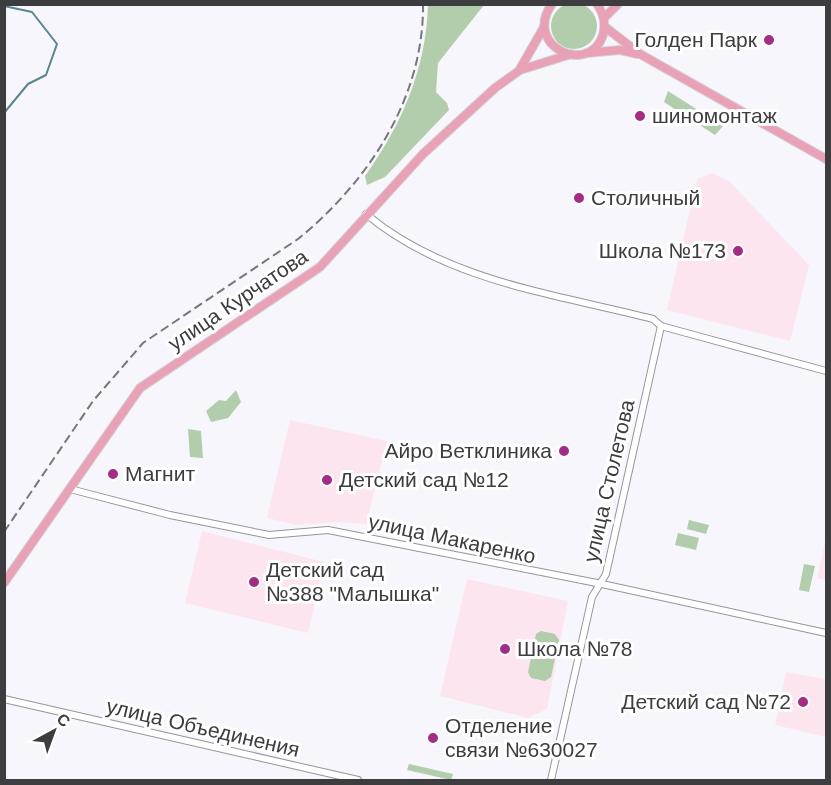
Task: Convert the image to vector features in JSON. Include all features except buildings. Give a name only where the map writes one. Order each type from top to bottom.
[{"type":"main road","points":[[597,4],[604,22],[640,54],[826,159]]},
{"type":"main road","points":[[587,53],[602,38],[604,22],[618,4]]},
{"type":"main road","points":[[548,7],[544,27],[548,40],[556,49],[568,54]]},
{"type":"main road","name":"улица Курчатова","points":[[520,70],[544,27]]},
{"type":"main road","name":"улица Курчатова","points":[[4,583],[140,388],[320,267],[366,214],[464,114],[520,70],[568,54],[620,50],[640,54]]},
{"type":"street","points":[[366,214],[418,249],[480,276],[653,319],[661,326],[826,371]]},
{"type":"street","name":"улица Столетова","points":[[550,780],[592,597],[602,584],[661,326]]},
{"type":"street","name":"улица Макаренко","points":[[70,489],[170,515],[269,536],[328,530],[602,584],[826,633]]},
{"type":"street","name":"улица Объединения","points":[[4,699],[358,780]]},
{"type":"shaded area","name":"Школа №173","points":[[712,173],[730,182],[809,265],[790,341],[667,310],[697,179]]},
{"type":"shaded area","name":"Детский сад №12","points":[[290,420],[387,441],[366,524],[338,522],[296,525],[267,518]]},
{"type":"shaded area","name":"Детский сад №388 \"Малышка\"","points":[[202,531],[324,562],[308,633],[185,603]]},
{"type":"shaded area","points":[[826,537],[826,580],[817,578]]},
{"type":"shaded area","name":"Школа №78","points":[[467,579],[568,601],[547,709],[528,718],[440,696]]},
{"type":"shaded area","name":"Детский сад №72","points":[[786,672],[826,679],[826,737],[775,725]]},
{"type":"green space","points":[[579,3],[591,9],[596,17],[596,35],[591,43],[583,48],[569,49],[561,46],[554,39],[551,21],[554,13],[561,6]]},
{"type":"green space","points":[[428,5],[484,5],[438,63],[436,92],[447,103],[449,110],[385,177],[367,185],[365,176],[390,136],[410,95],[423,51]]},
{"type":"green space","points":[[668,91],[723,126],[715,135],[664,102]]},
{"type":"green space","points":[[236,390],[241,402],[228,418],[211,422],[206,411],[219,400],[226,401]]},
{"type":"green space","points":[[188,429],[201,431],[203,458],[190,457]]},
{"type":"green space","points":[[689,520],[709,525],[706,534],[687,529]]},
{"type":"green space","points":[[678,533],[699,538],[696,550],[675,545]]},
{"type":"green space","points":[[804,564],[815,566],[809,592],[799,590]]},
{"type":"green space","points":[[541,631],[555,634],[559,640],[551,677],[545,681],[531,678],[528,672],[536,634]]},
{"type":"green space","points":[[409,764],[453,774],[451,780],[407,770]]},
{"type":"waterway","points":[[4,6],[32,12],[57,44],[46,75],[28,84],[4,113]]},
{"type":"railway","points":[[4,532],[93,401],[143,343],[298,239],[324,216],[369,164],[402,105],[414,72],[421,39],[423,4]]},
{"type":"place","name":"Голден Парк","points":[[769,40]]},
{"type":"place","name":"шиномонтаж","points":[[640,116]]},
{"type":"place","name":"Столичный","points":[[579,198]]},
{"type":"place","name":"Школа №173","points":[[738,251]]},
{"type":"place","name":"Айро Ветклиника","points":[[564,451]]},
{"type":"place","name":"Магнит","points":[[113,474]]},
{"type":"place","name":"Детский сад №12","points":[[327,480]]},
{"type":"place","name":"Детский сад №388 \"Малышка\"","points":[[254,582]]},
{"type":"place","name":"Школа №78","points":[[505,649]]},
{"type":"place","name":"Детский сад №72","points":[[803,702]]},
{"type":"place","name":"Отделение связи №630027","points":[[433,738]]}]
